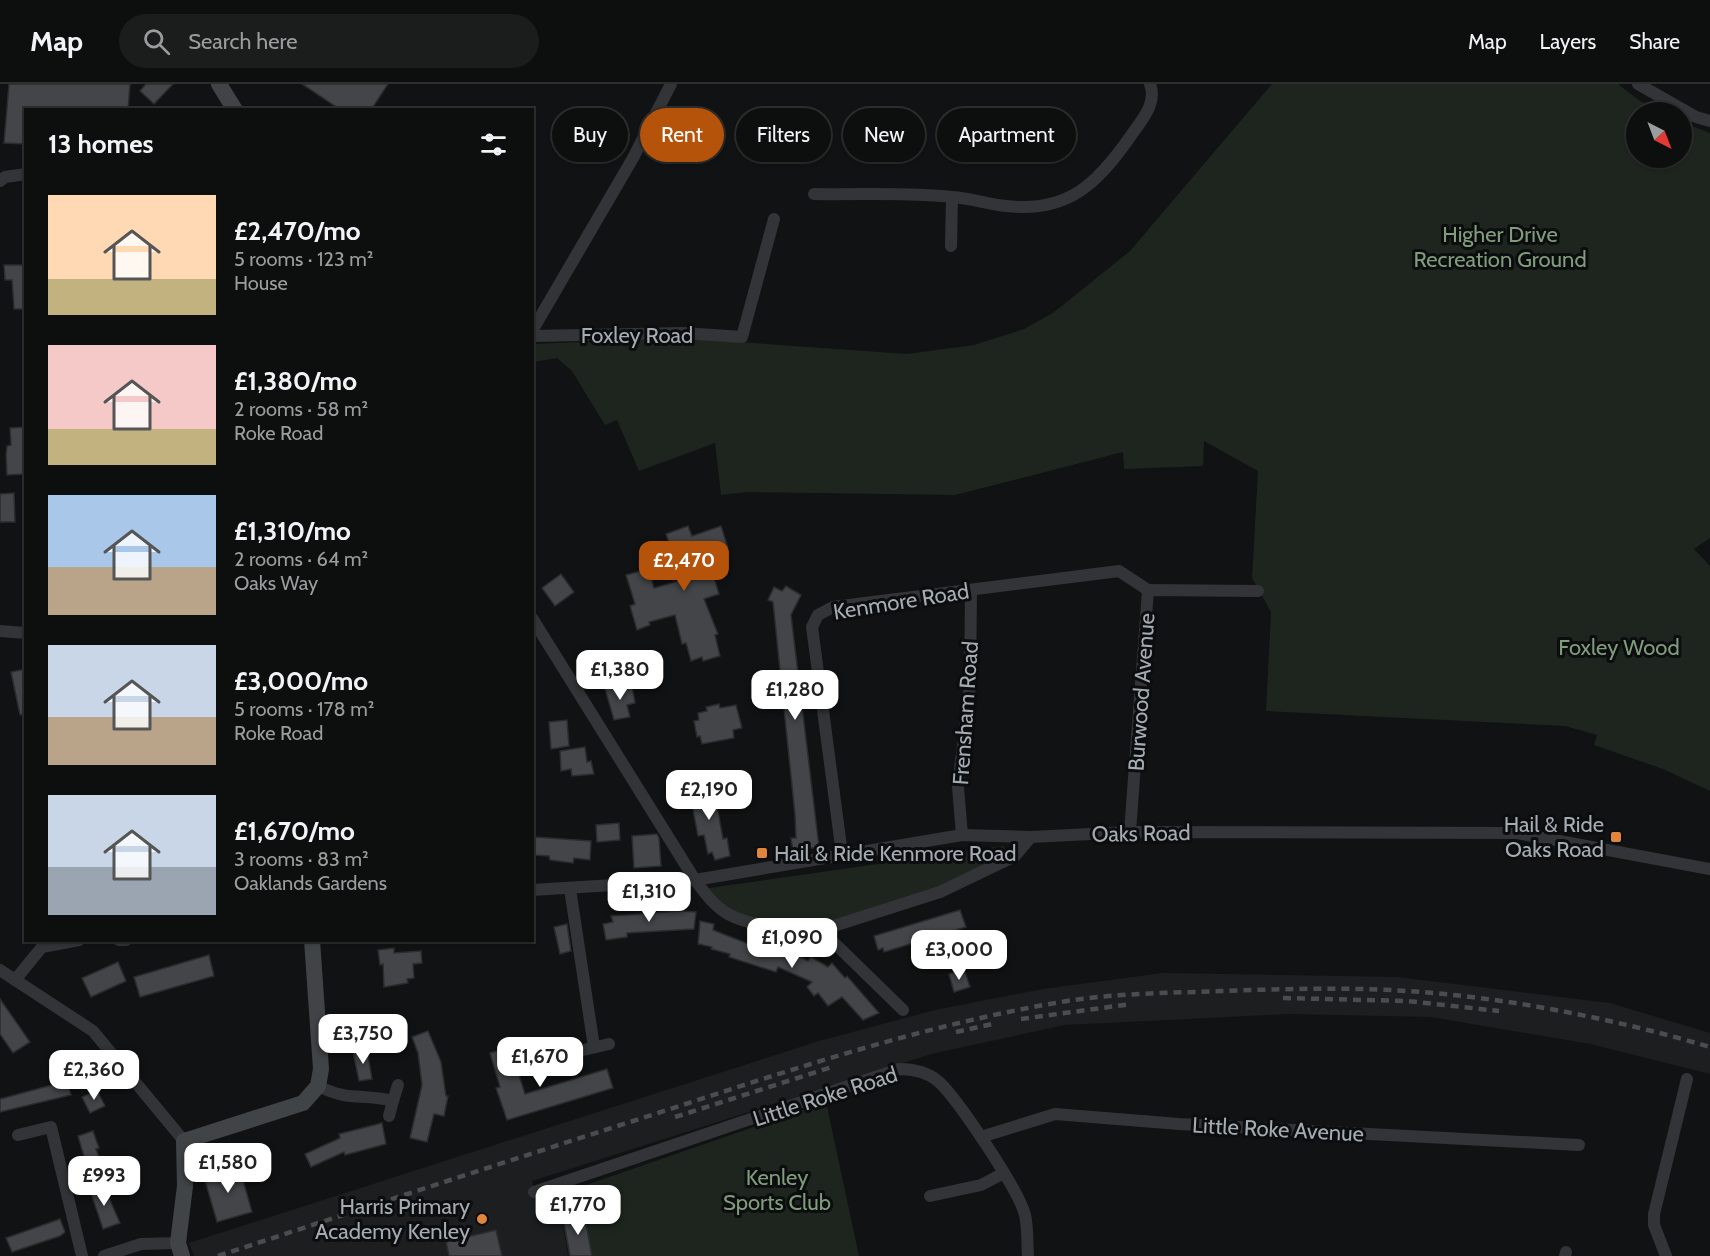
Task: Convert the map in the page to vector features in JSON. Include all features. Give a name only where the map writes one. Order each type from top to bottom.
[{"type":"street","points":[[219,84],[234,108]]},
{"type":"street","points":[[534,328],[633,158],[671,84]]},
{"type":"street","points":[[814,194],[952,197],[1007,206],[1031,207],[1043,207],[1069,200],[1090,184],[1114,160],[1150,108],[1150,84]]},
{"type":"street","points":[[1638,84],[1696,117],[1710,121]]},
{"type":"street","points":[[0,182],[5,177],[24,174]]},
{"type":"street","points":[[951,246],[952,197]]},
{"type":"street","name":"Foxley Road","points":[[534,336],[684,333],[742,337],[774,219]]},
{"type":"street","name":"Kenmore Road","points":[[842,854],[812,627],[818,615],[833,607],[1119,572],[1148,590]]},
{"type":"street","name":"Frensham Road","points":[[962,835],[958,787],[970,686],[971,590]]},
{"type":"street","name":"Burwood Avenue","points":[[1130,832],[1148,590],[1258,591]]},
{"type":"street","points":[[534,621],[695,880],[710,900],[729,915],[789,931],[821,930],[940,892],[1015,856],[1031,837]]},
{"type":"street","points":[[0,631],[24,633]]},
{"type":"street","name":"Oaks Road","points":[[534,890],[695,880],[962,835],[1031,837],[1130,832],[1517,833],[1710,869]]},
{"type":"street","points":[[570,889],[594,1047]]},
{"type":"street","points":[[821,930],[903,1010]]},
{"type":"street","points":[[15,980],[42,947],[69,942]]},
{"type":"street","points":[[184,1141],[303,1103],[318,1086],[321,1069],[312,942]]},
{"type":"street","points":[[0,970],[93,1031],[184,1141],[185,1186],[180,1250],[141,1244],[104,1256]]},
{"type":"street","points":[[579,1051],[609,1044]]},
{"type":"street","name":"Little Roke Road","points":[[534,1192],[899,1069],[915,1069],[938,1081],[981,1137],[1004,1173],[1025,1214],[1028,1256]]},
{"type":"street","points":[[1666,1256],[1654,1225],[1654,1214],[1688,1079]]},
{"type":"street","points":[[389,1116],[398,1085]]},
{"type":"street","points":[[318,1086],[344,1097],[373,1096],[393,1101]]},
{"type":"street","name":"Little Roke Avenue","points":[[981,1137],[1055,1114],[1179,1124],[1579,1145]]},
{"type":"street","points":[[18,1135],[51,1127],[82,1256]]},
{"type":"street","points":[[930,1196],[981,1185],[1004,1173]]},
{"type":"street","points":[[553,1186],[558,1218]]},
{"type":"shaded area","points":[[1163,973],[1397,977],[1610,1003],[1710,1033],[1710,1074],[1590,1044],[1431,1017],[1289,1014],[1065,1025],[931,1054],[532,1181],[535,1196],[547,1202],[552,1219],[562,1218],[568,1256],[194,1256],[189,1243],[819,1041],[935,1010],[1043,989]]},
{"type":"green space","points":[[1272,84],[1618,84],[1642,102],[1626,102],[1626,168],[1692,168],[1692,126],[1710,133],[1710,538],[1694,549],[1710,566],[1710,791],[1663,769],[1594,745],[1597,735],[1565,726],[1266,711],[1271,612],[1252,578],[1258,471],[1204,441],[1203,466],[1124,469],[1123,452],[955,495],[747,492],[721,495],[715,443],[639,471],[617,420],[605,425],[572,371],[557,358],[534,362],[534,344],[683,338],[907,354],[974,345],[1024,329],[1053,313],[1130,251]]},
{"type":"green space","points":[[1003,846],[1015,856],[940,892],[821,930],[729,915],[702,889]]},
{"type":"green space","name":"Kenley Sports Club","points":[[826,1102],[859,1256],[569,1256],[562,1216],[584,1212],[580,1187]]},
{"type":"building","points":[[9,84],[130,84],[128,108],[24,108],[24,144],[4,143]]},
{"type":"building","points":[[146,84],[173,84],[154,104],[140,91]]},
{"type":"building","points":[[302,84],[388,84],[372,108],[338,108]]},
{"type":"building","points":[[4,265],[24,265],[24,309],[14,309],[12,280],[5,280]]},
{"type":"building","points":[[24,427],[24,474],[7,475],[6,455],[7,446],[11,445],[10,428]]},
{"type":"building","points":[[14,493],[15,522],[0,522],[0,494]]},
{"type":"building","points":[[688,526],[692,536],[721,526],[728,548],[707,555],[719,594],[704,599],[718,634],[715,635],[720,656],[703,661],[702,657],[691,661],[686,643],[682,644],[675,615],[649,622],[650,625],[637,630],[630,606],[635,604],[626,575],[645,570],[646,575],[650,574],[654,588],[682,580],[666,534]]},
{"type":"building","points":[[561,574],[574,592],[555,606],[542,588]]},
{"type":"building","points":[[786,586],[801,595],[791,615],[819,847],[793,851],[791,838],[796,838],[795,815],[773,602],[768,600],[774,587],[782,591]]},
{"type":"building","points":[[24,669],[24,714],[20,715],[11,672]]},
{"type":"building","points":[[616,685],[617,689],[632,686],[635,703],[627,705],[630,717],[614,720],[605,689]]},
{"type":"building","points":[[719,704],[720,708],[736,705],[742,728],[733,730],[734,738],[702,744],[700,736],[697,737],[694,721],[699,720],[698,713],[707,711],[706,707]]},
{"type":"building","points":[[567,720],[569,746],[551,749],[549,722]]},
{"type":"building","points":[[585,747],[587,762],[591,761],[594,774],[572,776],[571,769],[561,771],[560,751]]},
{"type":"building","points":[[713,784],[723,839],[727,838],[730,856],[715,860],[712,852],[708,854],[704,835],[698,836],[689,789]]},
{"type":"building","points":[[619,823],[620,840],[597,842],[596,825]]},
{"type":"building","points":[[657,834],[661,866],[634,868],[632,836]]},
{"type":"building","points":[[535,837],[591,841],[590,860],[574,858],[573,863],[550,860],[549,856],[534,855]]},
{"type":"building","points":[[960,910],[966,927],[884,952],[883,948],[878,950],[874,936]]},
{"type":"building","points":[[696,912],[694,929],[627,933],[627,937],[606,940],[603,924],[613,922],[611,916]]},
{"type":"building","points":[[700,921],[714,924],[713,930],[769,952],[770,949],[788,956],[790,952],[808,961],[811,957],[828,967],[832,963],[845,978],[847,976],[879,1013],[863,1020],[842,997],[828,1006],[818,993],[814,996],[807,987],[812,982],[778,967],[776,972],[729,957],[730,954],[711,949],[712,947],[698,944]]},
{"type":"building","points":[[567,924],[571,951],[560,954],[554,927]]},
{"type":"building","points":[[394,948],[394,953],[421,951],[422,963],[413,964],[414,978],[407,979],[408,983],[384,987],[383,964],[380,965],[378,950]]},
{"type":"building","points":[[209,955],[214,976],[140,997],[134,977]]},
{"type":"building","points":[[118,962],[126,981],[91,997],[82,978]]},
{"type":"building","points":[[964,969],[970,987],[954,992],[949,974]]},
{"type":"building","points":[[0,999],[30,1042],[13,1053],[0,1034]]},
{"type":"building","points":[[428,1031],[441,1062],[446,1096],[448,1096],[444,1116],[434,1114],[427,1142],[410,1138],[422,1085],[418,1053],[412,1037]]},
{"type":"building","points":[[510,1047],[525,1094],[607,1069],[613,1088],[507,1120],[496,1088],[500,1087],[490,1053]]},
{"type":"building","points":[[367,1049],[372,1079],[359,1081],[353,1052]]},
{"type":"building","points":[[67,1081],[71,1095],[0,1112],[0,1099]]},
{"type":"building","points":[[97,1090],[105,1106],[90,1113],[82,1097]]},
{"type":"building","points":[[382,1123],[386,1144],[345,1155],[344,1152],[311,1167],[305,1154],[340,1138],[339,1134]]},
{"type":"building","points":[[93,1131],[99,1148],[96,1149],[105,1175],[91,1180],[78,1136]]},
{"type":"building","points":[[239,1166],[252,1212],[217,1222],[204,1177]]},
{"type":"building","points":[[103,1184],[120,1223],[103,1229],[90,1190]]},
{"type":"building","points":[[584,1213],[592,1256],[570,1256],[564,1223],[566,1216]]},
{"type":"building","points":[[60,1219],[65,1232],[60,1236],[12,1252],[6,1238]]},
{"type":"building","points":[[496,1230],[502,1256],[449,1256],[446,1242]]},
{"type":"railway","points":[[218,1256],[810,1064],[963,1022],[1086,998],[1244,990],[1407,991],[1482,998],[1560,1011],[1637,1027],[1710,1047]]},
{"type":"railway","points":[[1283,998],[1407,1001],[1499,1011]]},
{"type":"railway","points":[[1021,1019],[1131,1004]]},
{"type":"railway","points":[[956,1032],[997,1023]]},
{"type":"railway","points":[[675,1117],[835,1066]]},
{"type":"place","name":"Hail & Ride Oaks Road","points":[[1616,837]]},
{"type":"place","name":"Hail & Ride Kenmore Road","points":[[762,853]]},
{"type":"place","name":"Harris Primary Academy Kenley","points":[[482,1219]]},
{"type":"park label","name":"Higher Drive Recreation Ground","points":[[1500,246]]},
{"type":"park label","name":"Foxley Wood","points":[[1619,647]]}]
